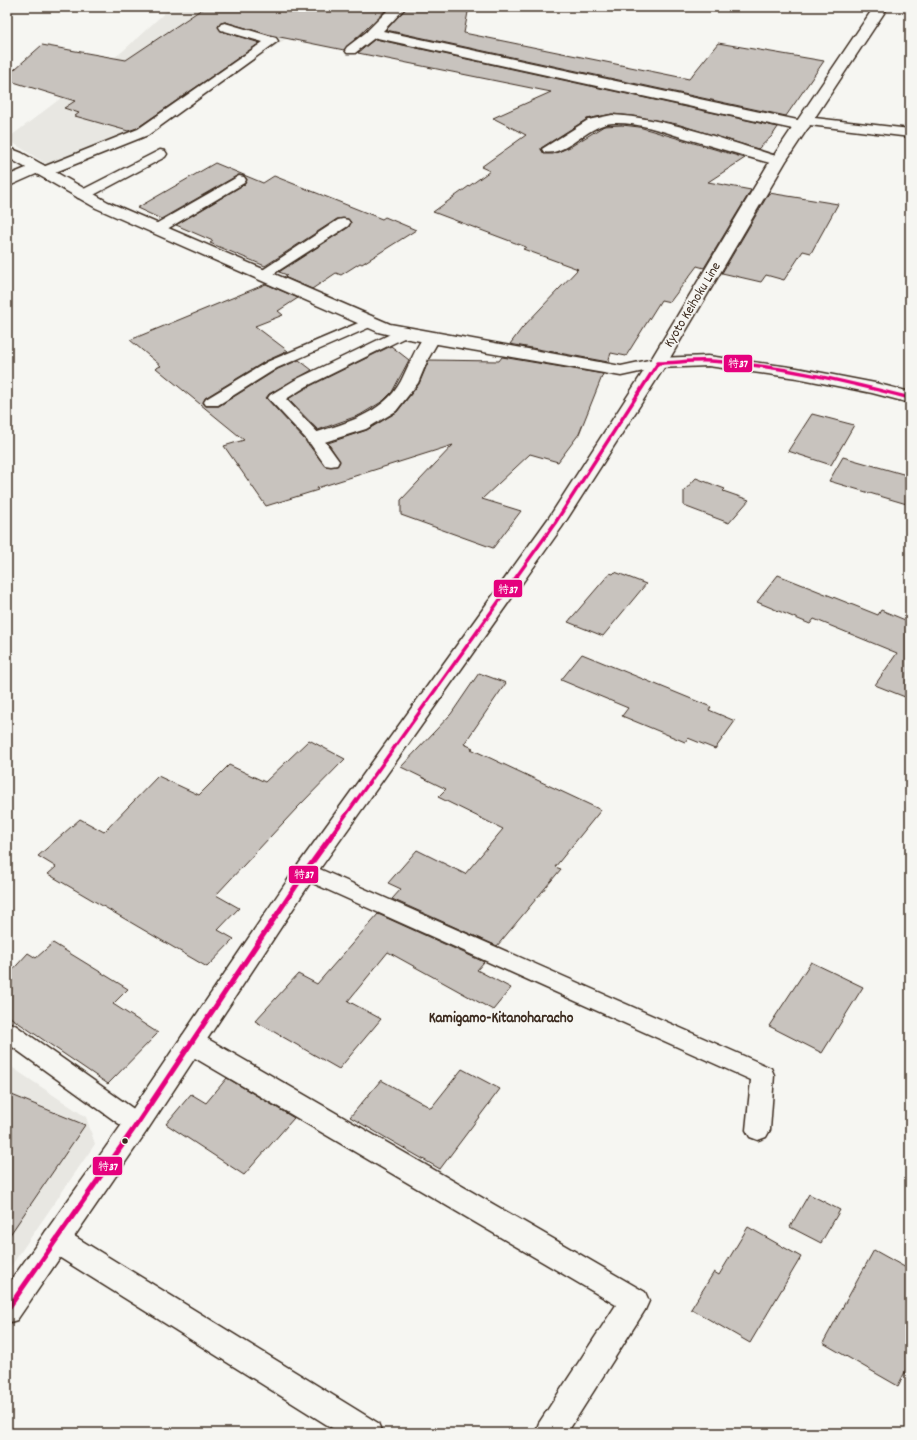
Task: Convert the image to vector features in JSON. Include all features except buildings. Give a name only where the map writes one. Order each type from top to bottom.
[{"type":"street","points":[[373,33],[399,7]]},
{"type":"street","name":"Kyoto Keihoku Line","points":[[7,1310],[137,1124],[306,871],[555,523],[658,363],[778,161],[881,7]]},
{"type":"street","points":[[373,33],[804,123]]},
{"type":"street","points":[[7,152],[17,156],[83,195],[156,229],[370,322],[403,334],[621,371],[658,363],[708,361],[797,372],[910,398]]},
{"type":"street","points":[[7,182],[40,170]]},
{"type":"street","points":[[315,439],[359,425],[390,407],[409,383],[419,359],[431,338]]},
{"type":"street","points":[[192,1043],[635,1301],[550,1433]]},
{"type":"street","points":[[56,1240],[367,1433]]},
{"type":"lane","points":[[40,170],[143,132],[272,41],[225,27]]},
{"type":"lane","points":[[351,50],[373,33]]},
{"type":"lane","points":[[549,149],[558,146],[593,123],[612,119],[630,120],[663,127],[778,161]]},
{"type":"lane","points":[[804,123],[910,133]]},
{"type":"lane","points":[[83,195],[160,154]]},
{"type":"lane","points":[[156,229],[239,180]]},
{"type":"lane","points":[[262,275],[343,223]]},
{"type":"lane","points":[[212,402],[272,365],[370,322]]},
{"type":"lane","points":[[330,461],[315,439],[276,398],[301,383],[403,334]]},
{"type":"lane","points":[[306,871],[763,1075],[758,1130]]},
{"type":"lane","points":[[7,1031],[137,1124]]},
{"type":"shaded area","points":[[171,7],[348,7],[287,38],[150,132],[57,171],[7,139],[123,51]]},
{"type":"shaded area","points":[[7,1064],[86,1117],[95,1144],[7,1272]]},
{"type":"transit line","name":"特37","points":[[7,1310],[137,1124],[306,871],[555,523],[658,363],[710,361],[760,366],[836,380],[910,398]]},
{"type":"district","name":"Kamigamo-Kitanoharacho","points":[[501,1019]]}]
